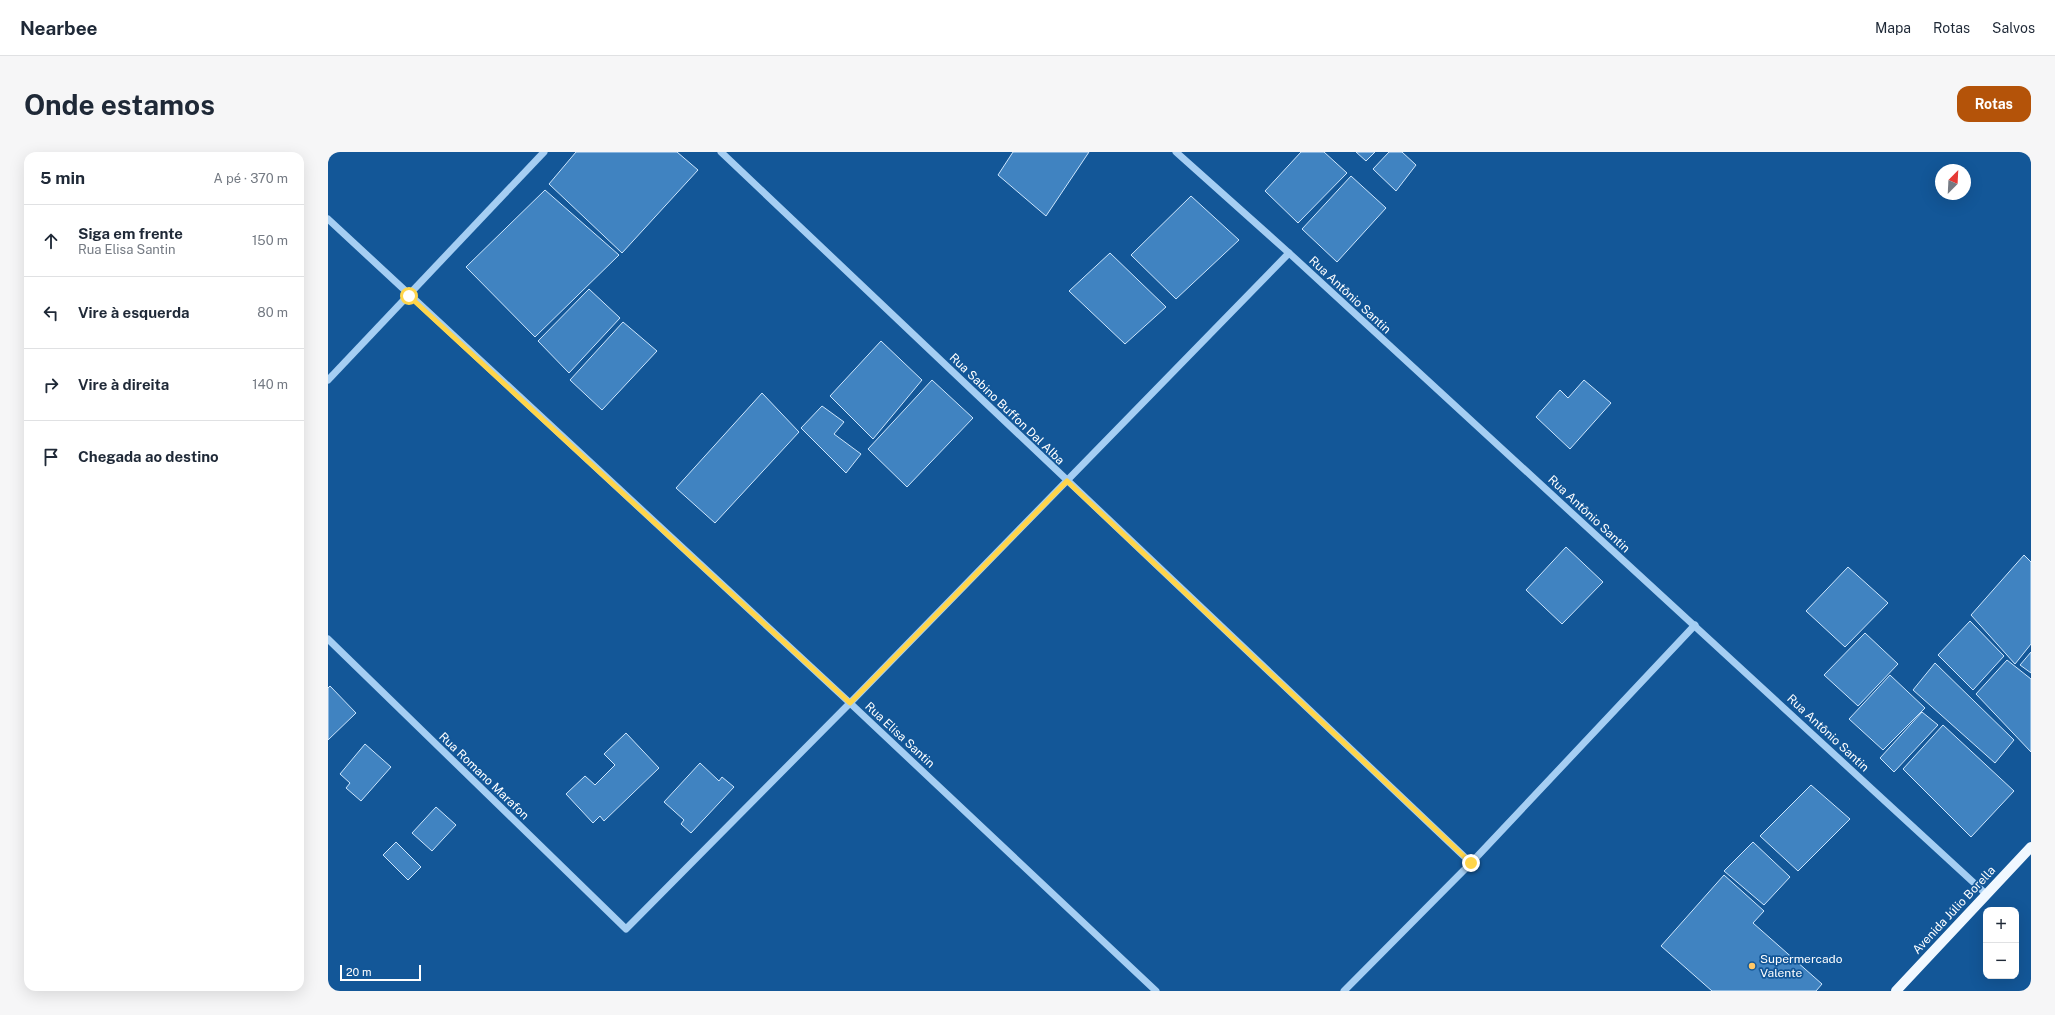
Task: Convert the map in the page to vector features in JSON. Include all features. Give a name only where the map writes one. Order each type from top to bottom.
[{"type":"main road","name":"Avenida Júlio Borella","points":[[1896,991],[2031,846]]},
{"type":"street","points":[[328,380],[544,152]]},
{"type":"street","name":"Rua Sabino Buffon Dal Alba","points":[[721,152],[1471,863]]},
{"type":"street","name":"Rua Antônio Santin","points":[[1176,152],[1289,253],[1986,894]]},
{"type":"street","name":"Rua Elisa Santin","points":[[328,219],[409,296],[850,703],[1156,991]]},
{"type":"street","points":[[850,703],[1289,253]]},
{"type":"street","points":[[1344,991],[1471,863],[1695,625]]},
{"type":"street","name":"Rua Romano Marafon","points":[[328,640],[626,929],[850,703]]},
{"type":"building","points":[[576,152],[677,152],[698,170],[622,253],[549,184]]},
{"type":"building","points":[[1013,152],[1089,152],[1046,216],[998,175]]},
{"type":"building","points":[[1301,152],[1324,152],[1347,173],[1298,223],[1265,191]]},
{"type":"building","points":[[1356,152],[1375,152],[1366,161]]},
{"type":"building","points":[[1389,152],[1402,152],[1416,165],[1396,191],[1373,169]]},
{"type":"building","points":[[1351,176],[1386,208],[1337,262],[1302,229]]},
{"type":"building","points":[[545,190],[619,255],[535,337],[466,267]]},
{"type":"building","points":[[1191,196],[1239,240],[1176,299],[1131,255]]},
{"type":"building","points":[[1110,253],[1166,307],[1125,344],[1069,291]]},
{"type":"building","points":[[589,289],[620,318],[569,373],[538,341]]},
{"type":"building","points":[[623,322],[657,351],[602,410],[570,380]]},
{"type":"building","points":[[881,341],[922,380],[873,439],[830,396]]},
{"type":"building","points":[[932,380],[973,418],[907,487],[868,449]]},
{"type":"building","points":[[1584,380],[1611,403],[1570,449],[1536,417],[1560,390],[1568,398]]},
{"type":"building","points":[[762,393],[799,432],[715,523],[676,488]]},
{"type":"building","points":[[822,406],[844,422],[834,434],[861,454],[846,473],[801,428]]},
{"type":"building","points":[[1566,547],[1603,582],[1562,624],[1526,590]]},
{"type":"building","points":[[2024,555],[2031,562],[2031,644],[2015,664],[1971,615]]},
{"type":"building","points":[[1848,567],[1888,603],[1845,647],[1806,611]]},
{"type":"building","points":[[1970,621],[2004,656],[1973,690],[1938,655]]},
{"type":"building","points":[[1865,633],[1898,664],[1858,706],[1824,675]]},
{"type":"building","points":[[2031,652],[2031,673],[2020,665]]},
{"type":"building","points":[[2007,660],[2031,679],[2031,752],[1976,694]]},
{"type":"building","points":[[1935,663],[2014,740],[1995,763],[1913,690]]},
{"type":"building","points":[[1890,675],[1925,708],[1883,750],[1849,719]]},
{"type":"building","points":[[330,686],[356,713],[328,740],[328,688]]},
{"type":"building","points":[[1922,712],[1938,725],[1894,772],[1880,758]]},
{"type":"building","points":[[1943,725],[2014,791],[1971,837],[1903,769]]},
{"type":"building","points":[[626,733],[659,768],[604,821],[600,816],[593,823],[566,794],[585,776],[595,785],[615,765],[604,754]]},
{"type":"building","points":[[365,744],[391,767],[361,801],[346,788],[350,783],[340,774]]},
{"type":"building","points":[[700,763],[719,781],[722,777],[734,787],[691,833],[681,824],[684,820],[664,802]]},
{"type":"building","points":[[1811,785],[1850,819],[1798,871],[1760,836]]},
{"type":"building","points":[[436,807],[456,825],[432,851],[412,833]]},
{"type":"building","points":[[396,842],[421,867],[408,880],[383,855]]},
{"type":"building","points":[[1753,842],[1790,877],[1764,905],[1724,871]]},
{"type":"building","points":[[1724,875],[1764,911],[1753,923],[1822,984],[1816,991],[1712,991],[1661,946]]},
{"type":"place","name":"Supermercado Valente","points":[[1752,966]]},
{"type":"route","points":[[409,296],[850,703],[1067,481],[1471,863]]}]
